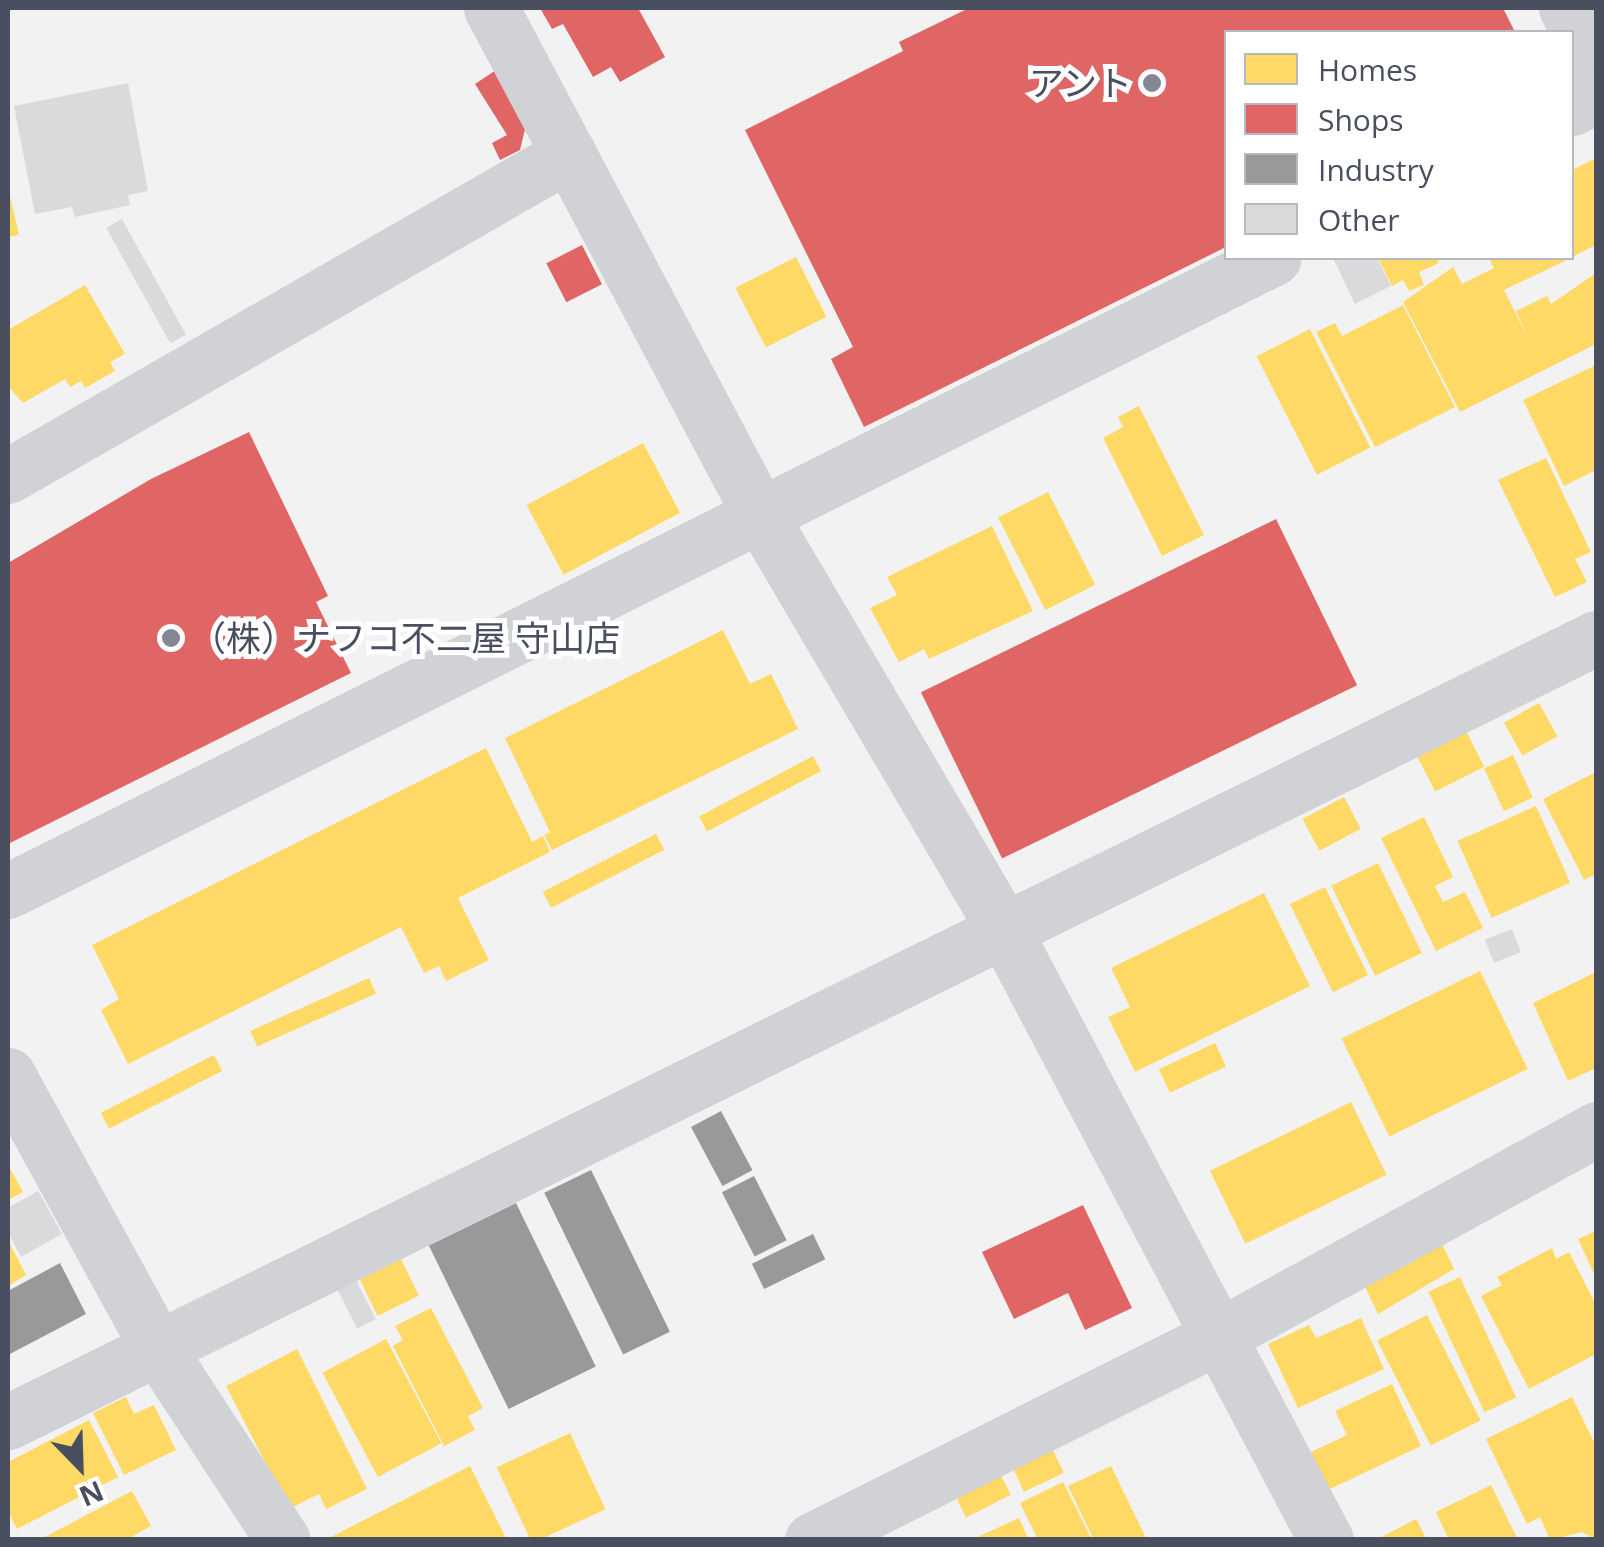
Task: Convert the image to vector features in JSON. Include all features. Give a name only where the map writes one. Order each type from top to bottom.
[{"type":"street","points":[[491,8],[760,515],[1004,930],[1215,1338],[1326,1540]]},
{"type":"street","points":[[1566,8],[1596,66]]},
{"type":"street","points":[[8,476],[569,154]]},
{"type":"street","points":[[8,891],[1270,260]]},
{"type":"street","points":[[8,1422],[1596,638]]},
{"type":"street","points":[[8,1075],[156,1347],[282,1540]]},
{"type":"street","points":[[812,1540],[1215,1338],[1596,1130]]},
{"type":"building: Homes","points":[[1596,158],[1596,245],[1574,256],[1574,169]]},
{"type":"building: Homes","points":[[8,187],[19,235],[8,237]]},
{"type":"building: Homes","points":[[796,257],[826,317],[766,348],[735,288]]},
{"type":"building: Homes","points":[[1379,260],[1439,263],[1419,272],[1424,285],[1409,291],[1403,280],[1392,286]]},
{"type":"building: Homes","points":[[1490,260],[1567,260],[1504,290],[1527,336],[1516,311],[1547,296],[1551,304],[1596,273],[1596,344],[1460,412],[1403,302],[1453,267],[1462,284],[1494,268]]},
{"type":"building: Homes","points":[[85,285],[125,354],[110,362],[115,371],[85,388],[81,381],[70,387],[65,379],[23,403],[8,386],[8,330]]},
{"type":"building: Homes","points":[[1403,305],[1455,407],[1375,447],[1316,332],[1335,323],[1342,336]]},
{"type":"building: Homes","points":[[1310,329],[1370,448],[1317,475],[1257,356]]},
{"type":"building: Homes","points":[[1596,365],[1596,470],[1564,486],[1523,400]]},
{"type":"building: Homes","points":[[1139,406],[1204,535],[1162,556],[1103,438],[1123,427],[1118,417]]},
{"type":"building: Homes","points":[[643,443],[680,513],[564,575],[526,505]]},
{"type":"building: Homes","points":[[1546,458],[1591,552],[1575,559],[1587,582],[1555,597],[1498,480]]},
{"type":"building: Homes","points":[[1048,492],[1095,585],[1045,610],[998,517]]},
{"type":"building: Homes","points":[[992,526],[1033,611],[929,659],[924,649],[899,662],[870,608],[897,595],[887,577]]},
{"type":"building: Homes","points":[[723,630],[750,684],[771,674],[798,729],[552,850],[544,835],[550,832],[505,738]]},
{"type":"building: Homes","points":[[1539,703],[1557,736],[1522,756],[1504,722]]},
{"type":"building: Homes","points":[[1466,731],[1484,767],[1435,792],[1417,756]]},
{"type":"building: Homes","points":[[486,748],[532,842],[543,836],[550,852],[458,898],[489,960],[446,981],[439,966],[424,973],[401,927],[128,1064],[101,1010],[119,999],[92,945]]},
{"type":"building: Homes","points":[[1513,755],[1533,798],[1504,811],[1484,769]]},
{"type":"building: Homes","points":[[813,756],[821,771],[707,832],[699,817]]},
{"type":"building: Homes","points":[[1596,772],[1596,874],[1584,880],[1543,799]]},
{"type":"building: Homes","points":[[1344,797],[1361,829],[1319,851],[1303,819]]},
{"type":"building: Homes","points":[[1536,806],[1570,883],[1492,918],[1457,841]]},
{"type":"building: Homes","points":[[1424,817],[1453,877],[1435,886],[1443,902],[1465,892],[1483,928],[1436,951],[1381,838]]},
{"type":"building: Homes","points":[[656,834],[664,850],[551,908],[543,892]]},
{"type":"building: Homes","points":[[1378,863],[1422,953],[1375,976],[1331,886]]},
{"type":"building: Homes","points":[[1325,887],[1368,975],[1333,992],[1290,904]]},
{"type":"building: Homes","points":[[1264,893],[1310,986],[1135,1072],[1108,1017],[1130,1007],[1111,968]]},
{"type":"building: Homes","points":[[1480,971],[1528,1069],[1389,1136],[1342,1039]]},
{"type":"building: Homes","points":[[1596,972],[1596,1068],[1568,1081],[1533,1003]]},
{"type":"building: Homes","points":[[369,978],[376,994],[257,1046],[250,1031]]},
{"type":"building: Homes","points":[[1215,1043],[1226,1067],[1170,1093],[1159,1069]]},
{"type":"building: Homes","points":[[214,1055],[222,1071],[109,1129],[101,1113]]},
{"type":"building: Homes","points":[[1351,1102],[1387,1175],[1245,1244],[1210,1171]]},
{"type":"building: Homes","points":[[8,1165],[23,1192],[8,1200]]},
{"type":"building: Homes","points":[[1596,1231],[1596,1278],[1578,1239]]},
{"type":"building: Homes","points":[[1438,1235],[1454,1269],[1378,1314],[1359,1274],[1397,1255],[1404,1268],[1398,1254]]},
{"type":"building: Homes","points":[[8,1240],[26,1275],[8,1286]]},
{"type":"building: Homes","points":[[1552,1248],[1556,1259],[1569,1252],[1596,1305],[1596,1354],[1529,1389],[1481,1296],[1502,1285],[1497,1277]]},
{"type":"building: Homes","points":[[400,1257],[419,1296],[378,1316],[359,1277]]},
{"type":"building: Homes","points":[[1460,1277],[1516,1398],[1484,1412],[1428,1292]]},
{"type":"building: Homes","points":[[431,1308],[483,1408],[468,1416],[475,1430],[444,1446],[393,1346],[403,1340],[395,1326]]},
{"type":"building: Homes","points":[[1427,1315],[1481,1420],[1431,1446],[1377,1340]]},
{"type":"building: Homes","points":[[1361,1318],[1384,1369],[1298,1408],[1268,1344],[1309,1325],[1316,1338]]},
{"type":"building: Homes","points":[[386,1339],[441,1443],[378,1477],[322,1373]]},
{"type":"building: Homes","points":[[297,1349],[367,1489],[326,1509],[319,1494],[289,1509],[226,1386]]},
{"type":"building: Homes","points":[[1392,1384],[1421,1446],[1328,1490],[1311,1452],[1347,1435],[1335,1411]]},
{"type":"building: Homes","points":[[126,1397],[134,1414],[154,1405],[176,1450],[124,1475],[93,1413]]},
{"type":"building: Homes","points":[[1572,1397],[1596,1446],[1596,1540],[1582,1532],[1550,1540],[1540,1517],[1527,1524],[1486,1439]]},
{"type":"building: Homes","points":[[89,1420],[118,1477],[17,1529],[8,1511],[8,1462]]},
{"type":"building: Homes","points":[[570,1433],[605,1509],[539,1540],[531,1540],[497,1467]]},
{"type":"building: Homes","points":[[1046,1435],[1064,1473],[1024,1492],[1006,1454]]},
{"type":"building: Homes","points":[[993,1460],[1011,1495],[966,1517],[948,1483]]},
{"type":"building: Homes","points":[[470,1466],[507,1540],[325,1540]]},
{"type":"building: Homes","points":[[1111,1466],[1147,1540],[1094,1540],[1068,1486]]},
{"type":"building: Homes","points":[[1063,1482],[1092,1540],[1038,1540],[1020,1503]]},
{"type":"building: Homes","points":[[1491,1485],[1518,1540],[1449,1540],[1436,1512]]},
{"type":"building: Homes","points":[[132,1491],[151,1526],[126,1540],[39,1540]]},
{"type":"building: Homes","points":[[1019,1518],[1029,1540],[971,1540]]},
{"type":"building: Homes","points":[[1416,1519],[1427,1540],[1376,1540]]},
{"type":"building: Shops","points":[[540,8],[638,8],[665,57],[620,82],[611,67],[593,77],[563,24],[552,29]]},
{"type":"building: Shops","points":[[969,8],[1503,8],[1514,30],[1224,30],[1224,248],[864,427],[831,359],[853,347],[745,130],[903,51],[899,42]]},
{"type":"building: Shops","points":[[496,70],[527,121],[520,150],[500,160],[492,143],[507,135],[475,84]]},
{"type":"building: Shops","points":[[582,245],[602,284],[566,302],[546,263]]},
{"type":"building: Shops","name":"（株）ナフコ不二屋 守山店","points":[[249,432],[328,596],[316,602],[351,673],[8,844],[8,563],[151,479]]},
{"type":"building: Shops","points":[[1276,519],[1357,685],[1002,858],[921,692]]},
{"type":"building: Shops","points":[[1083,1205],[1132,1308],[1085,1330],[1068,1293],[1014,1319],[982,1252]]},
{"type":"building: Industry","points":[[721,1111],[752,1170],[722,1186],[691,1127]]},
{"type":"building: Industry","points":[[591,1170],[670,1332],[623,1355],[544,1193]]},
{"type":"building: Industry","points":[[754,1176],[787,1240],[755,1256],[722,1192]]},
{"type":"building: Industry","points":[[516,1203],[596,1367],[509,1409],[429,1246]]},
{"type":"building: Industry","points":[[813,1234],[825,1259],[764,1289],[752,1264]]},
{"type":"building: Industry","points":[[60,1263],[86,1314],[8,1355],[8,1291]]},
{"type":"building: Other","points":[[128,83],[148,191],[128,195],[130,205],[75,217],[72,207],[35,214],[14,106]]},
{"type":"building: Other","points":[[122,219],[186,334],[170,343],[106,228]]},
{"type":"building: Other","points":[[1334,260],[1378,260],[1391,286],[1355,304]]},
{"type":"building: Other","points":[[1512,929],[1521,952],[1494,963],[1485,939]]},
{"type":"building: Other","points":[[38,1191],[62,1234],[21,1257],[8,1232],[8,1208]]},
{"type":"building: Other","points":[[355,1278],[376,1319],[357,1329],[336,1288]]},
{"type":"place","name":"アント","points":[[1152,83]]},
{"type":"place","name":"（株）ナフコ不二屋 守山店","points":[[171,638]]}]
